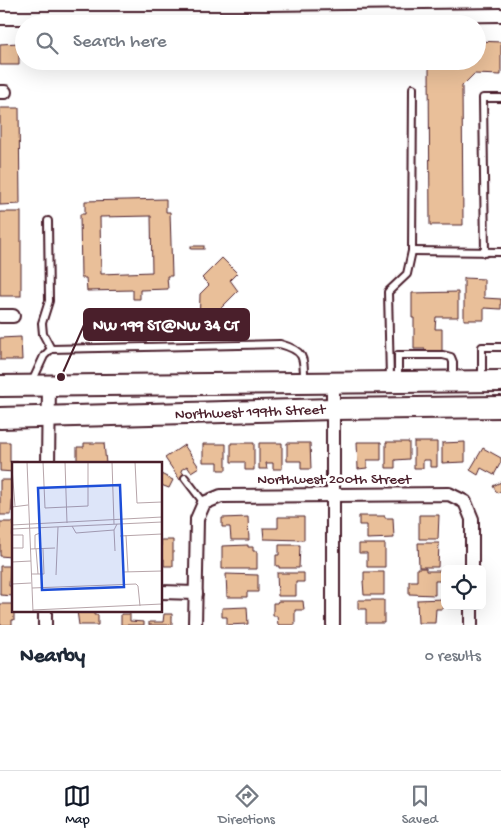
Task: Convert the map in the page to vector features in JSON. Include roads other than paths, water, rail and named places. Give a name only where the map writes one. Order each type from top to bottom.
[{"type":"main road","name":"Northwest 199th Street","points":[[0,386],[492,381]]},
{"type":"main road","name":"Northwest 199th Street","points":[[0,418],[501,406]]},
{"type":"street","points":[[486,15],[501,15]]},
{"type":"street","points":[[0,18],[15,18]]},
{"type":"street","points":[[333,382],[333,625]]},
{"type":"street","points":[[39,385],[48,417],[48,462]]},
{"type":"street","name":"Northwest 200th Street","points":[[204,504],[221,496],[449,494],[465,502],[472,519],[472,565]]},
{"type":"street","points":[[196,625],[197,519],[204,504]]},
{"type":"street","points":[[162,592],[196,593]]},
{"type":"street","points":[[471,610],[471,625]]},
{"type":"street","points":[[45,612],[45,625]]},
{"type":"lane","points":[[394,382],[388,292],[407,274],[412,252],[413,88]]},
{"type":"lane","points":[[485,253],[483,98],[501,98]]},
{"type":"lane","points":[[48,222],[49,301],[42,323],[43,334],[51,349]]},
{"type":"lane","points":[[412,252],[501,252]]},
{"type":"lane","points":[[39,385],[44,356],[51,349],[280,344],[295,348],[301,354],[304,361],[304,383]]},
{"type":"lane","points":[[492,381],[482,347],[501,347]]},
{"type":"lane","points":[[394,382],[398,355],[443,355],[451,357],[454,362],[453,382]]},
{"type":"lane","points":[[185,478],[204,504]]},
{"type":"place","name":"NW 199 ST@NW 34 CT","points":[[61,377]]}]
